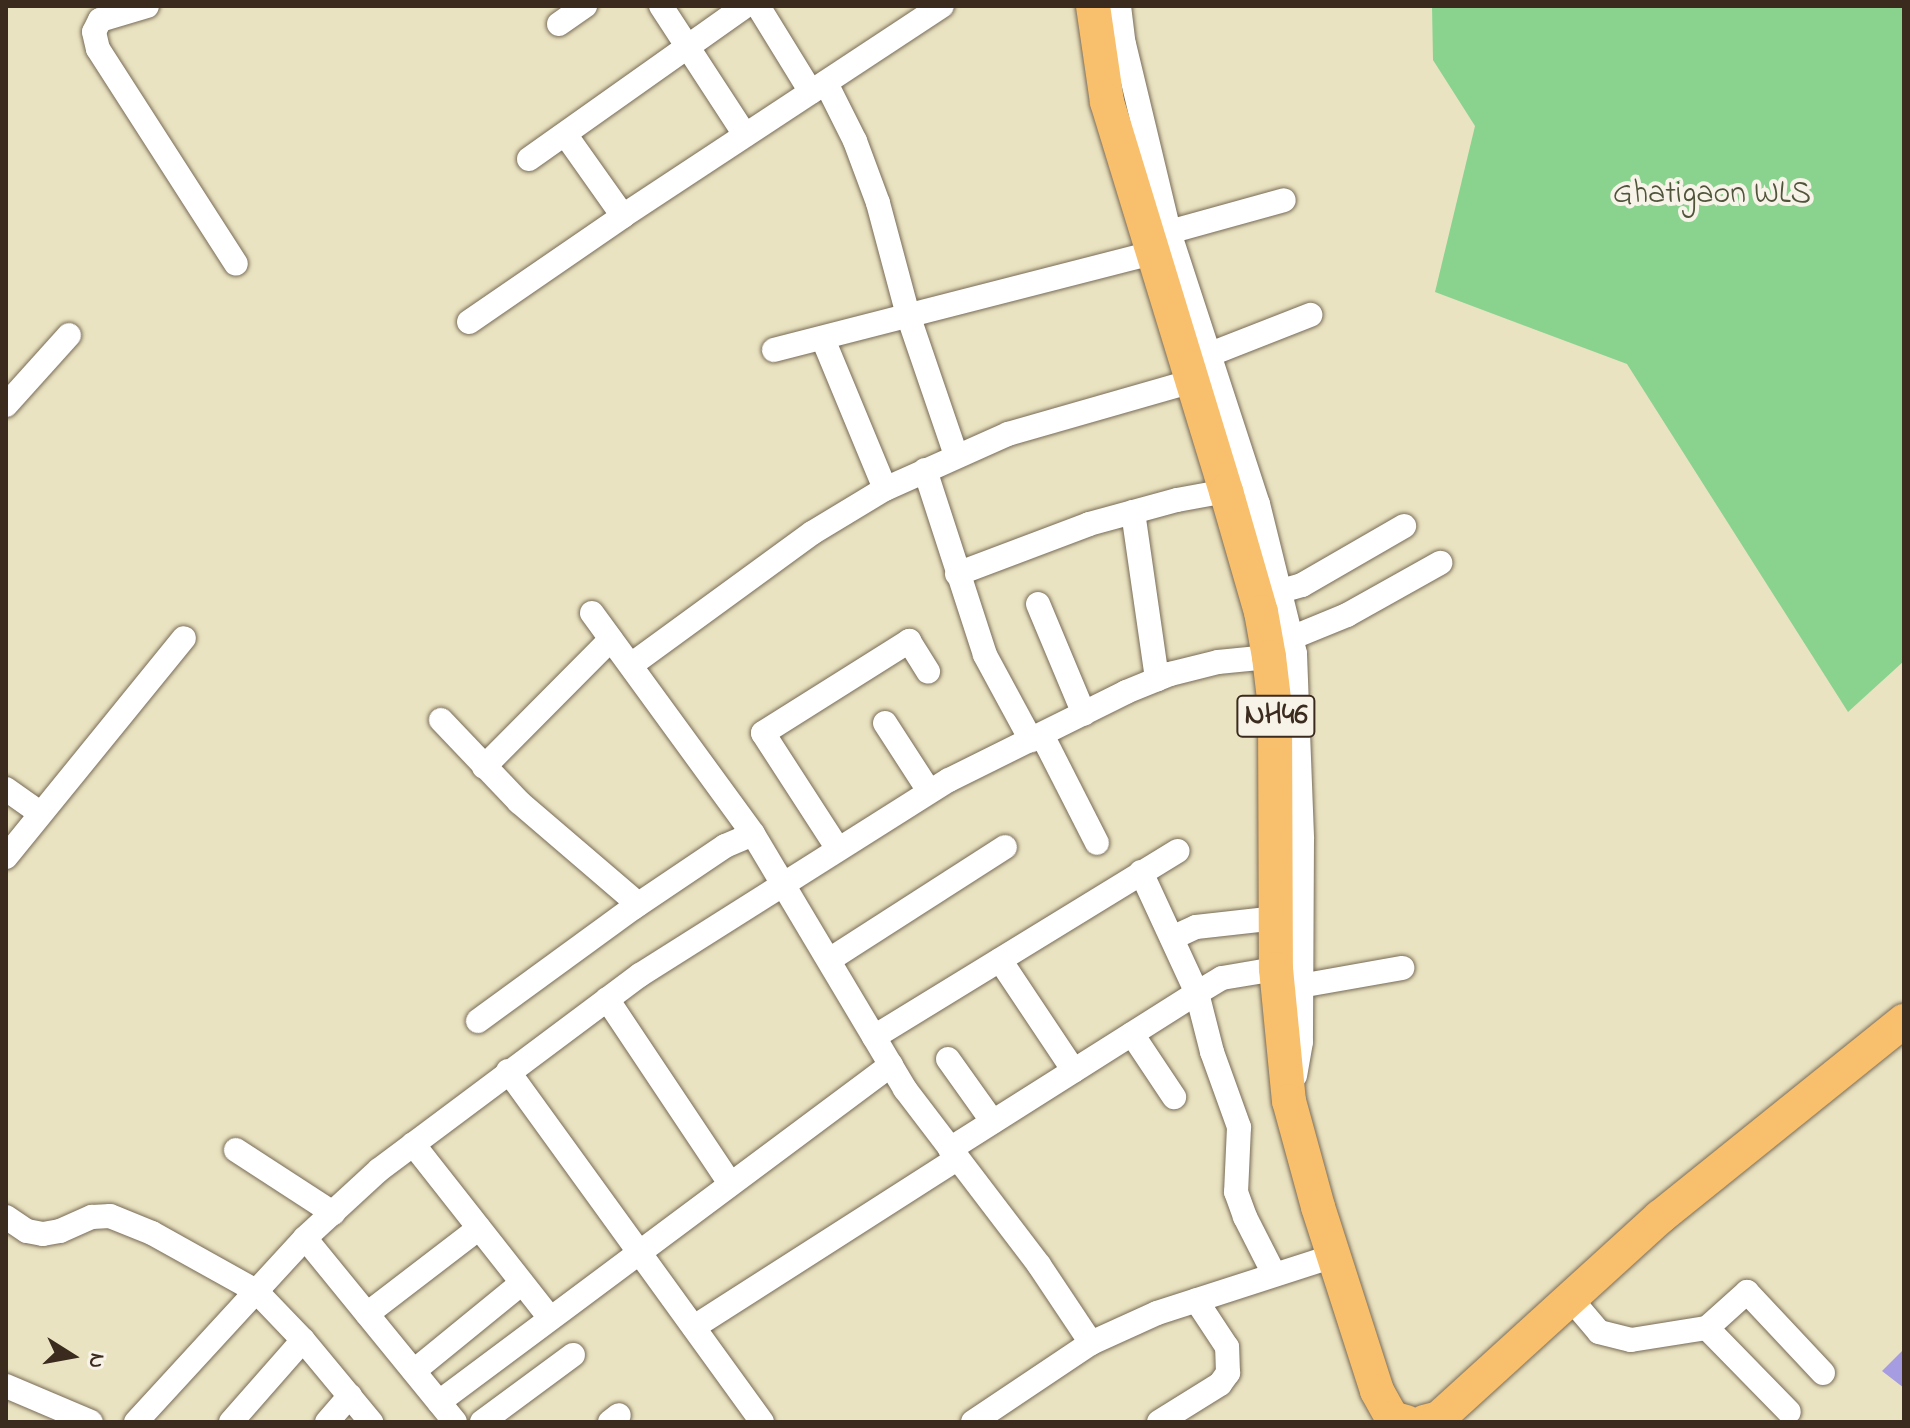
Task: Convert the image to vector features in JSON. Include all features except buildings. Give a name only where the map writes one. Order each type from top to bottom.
[{"type":"highway","name":"NH46","points":[[1093,6],[1107,102],[1161,243],[1200,368],[1226,491],[1261,612],[1280,648],[1275,707],[1276,918],[1288,977],[1289,1101],[1377,1391],[1392,1418],[1406,1422]]},
{"type":"highway","points":[[1424,1422],[1439,1418],[1660,1217],[1904,1021]]},
{"type":"street","points":[[147,6],[100,20],[94,32],[98,49],[236,264]]},
{"type":"street","points":[[559,24],[585,6]]},
{"type":"street","points":[[529,159],[745,6]]},
{"type":"street","points":[[758,6],[855,141],[878,203],[908,315],[956,455]]},
{"type":"street","points":[[469,322],[623,216],[942,6]]},
{"type":"street","points":[[1119,6],[1161,243]]},
{"type":"street","points":[[662,7],[745,135]]},
{"type":"street","points":[[565,134],[623,216]]},
{"type":"street","points":[[774,350],[823,339],[1161,243],[1284,200]]},
{"type":"street","points":[[631,665],[812,533],[885,489],[1008,434],[1200,368],[1310,315]]},
{"type":"street","points":[[6,405],[69,335]]},
{"type":"street","points":[[823,339],[885,489]]},
{"type":"street","points":[[1200,368],[1258,504],[1281,591],[1280,648],[1302,839],[1288,977]]},
{"type":"street","points":[[925,470],[985,655],[1037,737],[1097,843]]},
{"type":"street","points":[[957,574],[1089,524],[1226,491]]},
{"type":"street","points":[[1133,512],[1157,679]]},
{"type":"street","points":[[1281,591],[1302,585],[1404,526]]},
{"type":"street","points":[[136,1422],[305,1238],[413,1144],[607,999],[929,791],[1157,679],[1280,648],[1440,563]]},
{"type":"street","points":[[1038,604],[1084,714]]},
{"type":"street","points":[[592,613],[753,834],[891,1065],[1039,1265],[1091,1343]]},
{"type":"street","points":[[6,857],[184,638]]},
{"type":"street","points":[[484,767],[611,639]]},
{"type":"street","points":[[838,849],[763,733],[909,641],[928,671]]},
{"type":"street","points":[[441,720],[484,767],[638,904]]},
{"type":"street","points":[[885,723],[929,791]]},
{"type":"street","points":[[6,789],[40,813]]},
{"type":"street","points":[[478,1021],[638,904],[725,846],[753,834]]},
{"type":"street","points":[[829,960],[1005,847]]},
{"type":"street","points":[[874,1037],[1177,851]]},
{"type":"street","points":[[1141,872],[1197,993],[1212,1052],[1239,1127],[1236,1192],[1274,1274]]},
{"type":"street","points":[[1172,938],[1196,927],[1276,918]]},
{"type":"street","points":[[1000,960],[1074,1071]]},
{"type":"street","points":[[694,1327],[954,1154],[993,1122],[1222,978],[1288,977],[1402,968]]},
{"type":"street","points":[[607,999],[729,1182]]},
{"type":"street","points":[[1132,1034],[1174,1097]]},
{"type":"street","points":[[948,1059],[993,1122]]},
{"type":"street","points":[[439,1402],[729,1182],[891,1065]]},
{"type":"street","points":[[508,1071],[762,1422]]},
{"type":"street","points":[[413,1144],[550,1318]]},
{"type":"street","points":[[236,1150],[333,1213]]},
{"type":"street","points":[[6,1217],[27,1231],[43,1234],[60,1231],[92,1217],[110,1216],[152,1233],[256,1291],[303,1340],[371,1422]]},
{"type":"street","points":[[367,1314],[479,1228]]},
{"type":"street","points":[[305,1238],[455,1422]]},
{"type":"street","points":[[973,1422],[1091,1343],[1196,1300],[1334,1256]]},
{"type":"street","points":[[414,1371],[522,1283]]},
{"type":"street","points":[[1571,1299],[1599,1332],[1613,1338],[1631,1340],[1707,1328],[1747,1292],[1823,1373]]},
{"type":"street","points":[[1159,1422],[1220,1384],[1228,1373],[1227,1347],[1196,1300]]},
{"type":"street","points":[[1707,1328],[1789,1412]]},
{"type":"street","points":[[231,1422],[303,1340]]},
{"type":"street","points":[[482,1422],[573,1355]]},
{"type":"street","points":[[6,1386],[77,1419]]},
{"type":"street","points":[[327,1422],[350,1396]]},
{"type":"green space","name":"Ghatigaon WLS","points":[[1432,6],[1904,6],[1904,661],[1848,712],[1627,364],[1435,292],[1475,126],[1433,60]]}]
